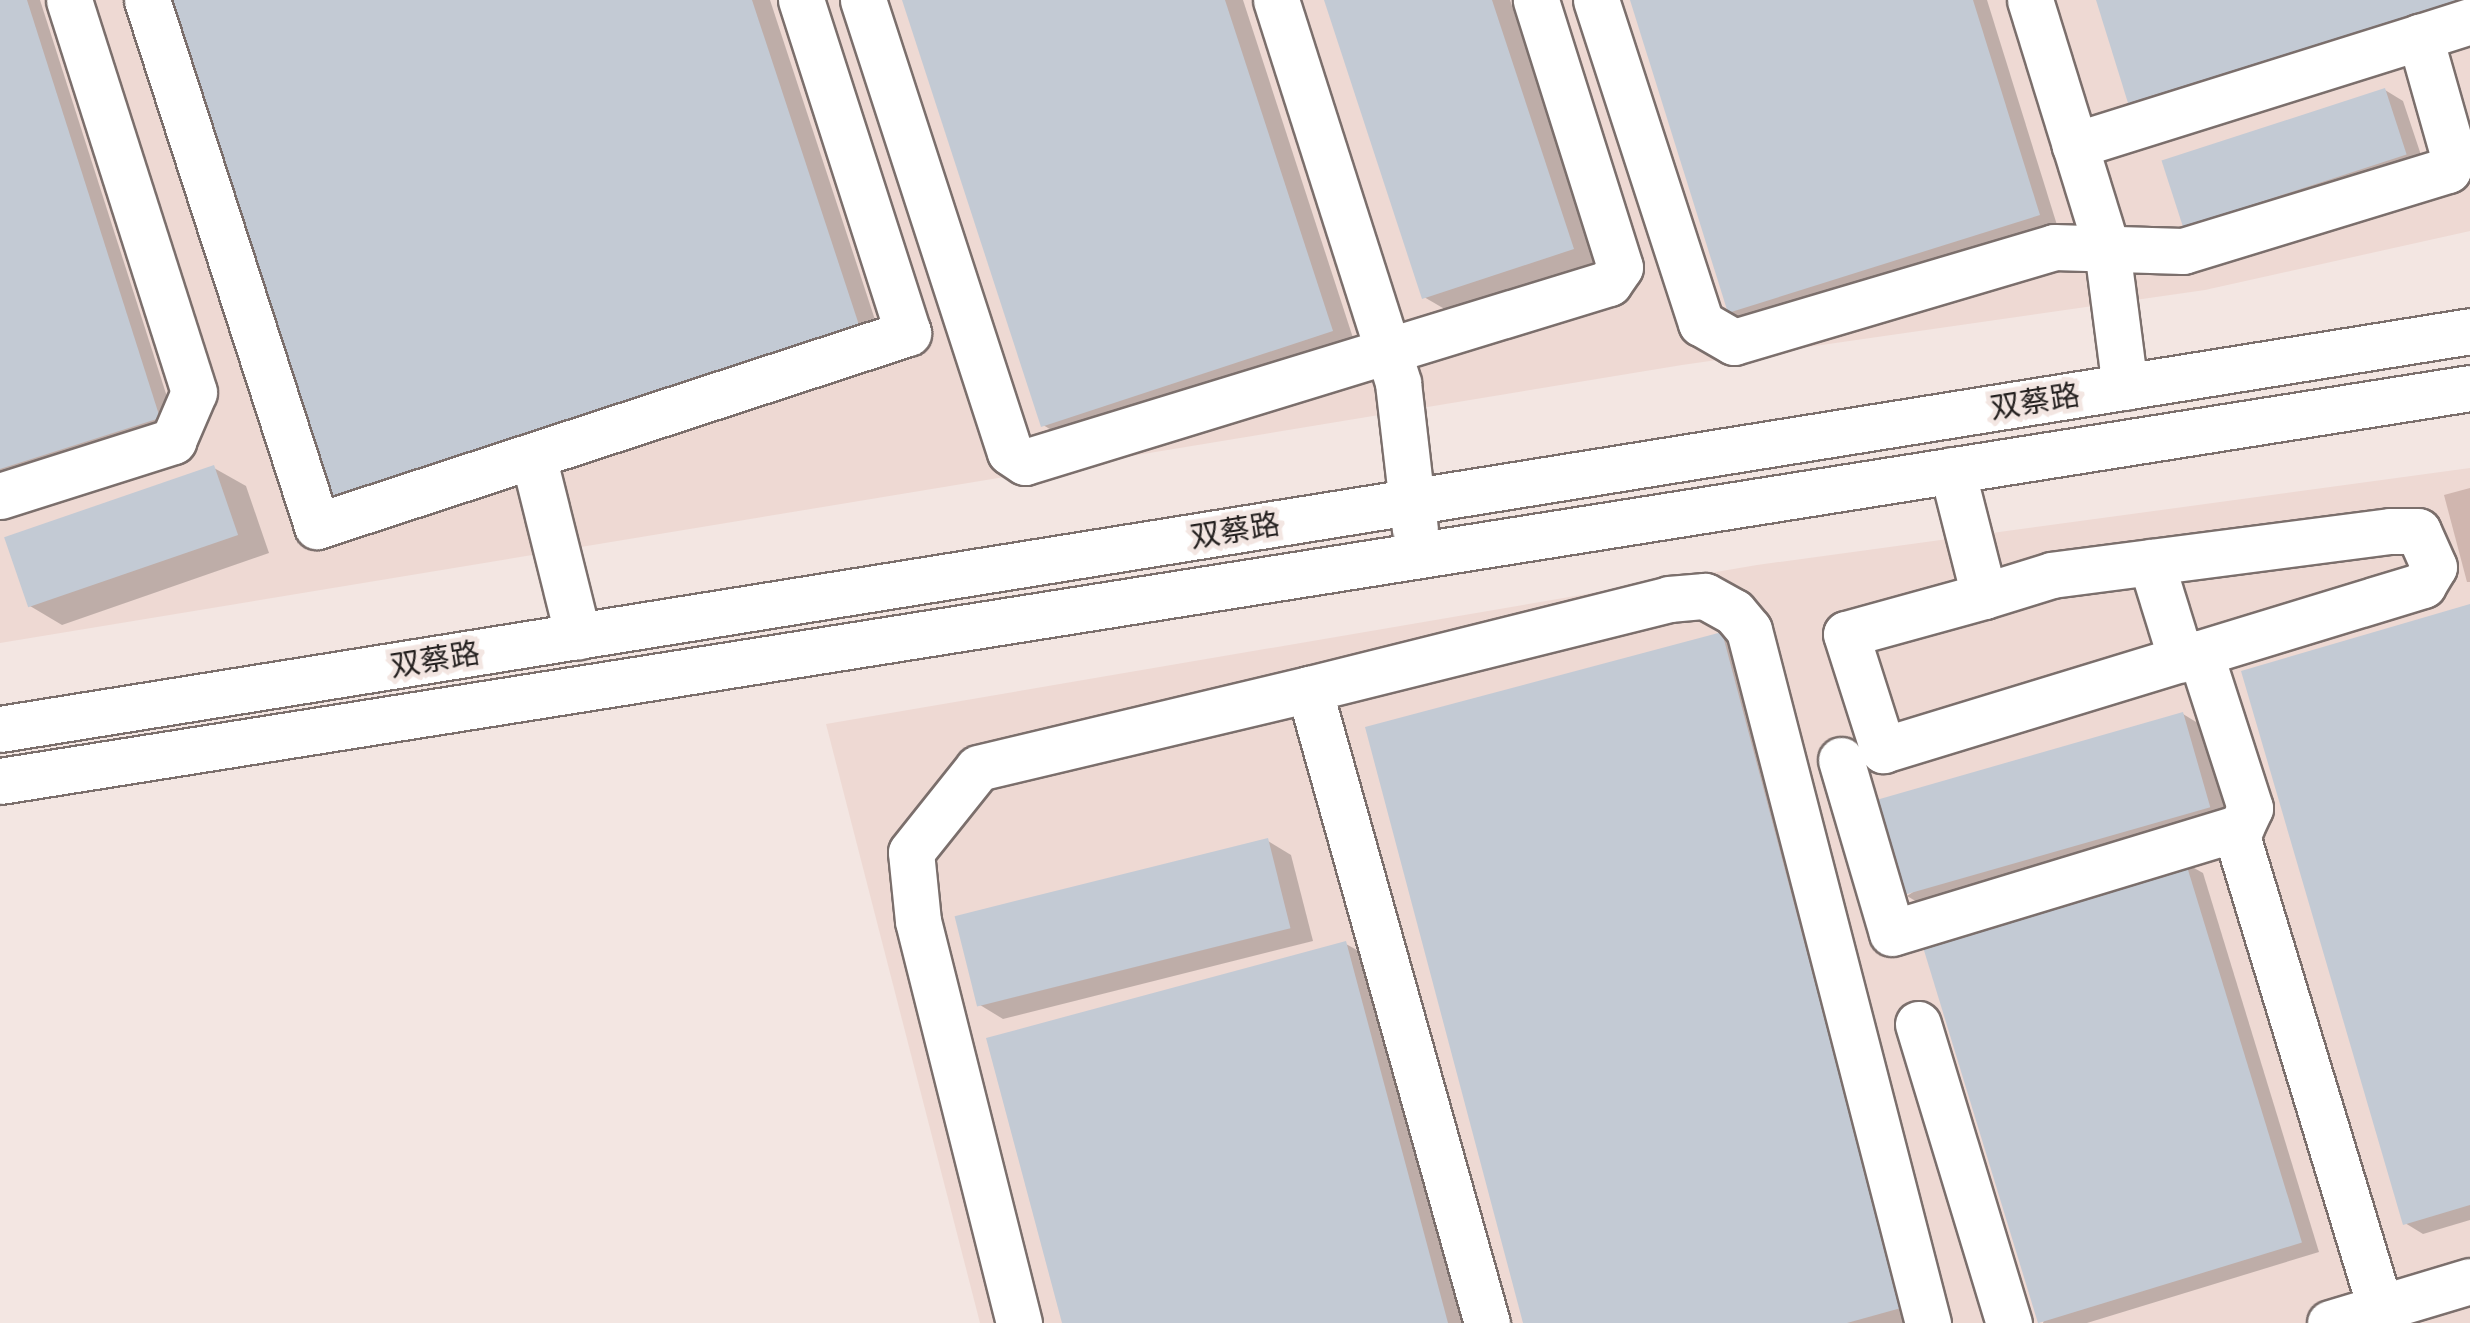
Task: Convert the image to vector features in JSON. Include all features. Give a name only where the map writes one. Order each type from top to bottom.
[{"type":"street","points":[[0,496],[173,441],[194,392],[69,0]]},
{"type":"street","points":[[147,0],[317,526],[908,333],[801,0]]},
{"type":"street","points":[[863,0],[1010,452],[1026,462],[1609,283],[1620,267],[1536,0]]},
{"type":"street","points":[[1276,0],[1388,352],[1413,502],[1416,556]]},
{"type":"street","points":[[1596,0],[1694,304],[1716,337],[1761,339],[2054,247],[2183,251],[2448,170],[2450,134],[2420,37]]},
{"type":"street","points":[[2030,0],[2107,250],[2125,387]]},
{"type":"street","points":[[2074,145],[2470,21]]},
{"type":"street","name":"双蔡路","points":[[0,729],[2470,332]]},
{"type":"street","name":"双蔡路","points":[[0,781],[2470,388]]},
{"type":"street","points":[[533,456],[578,636]]},
{"type":"street","points":[[1952,470],[1984,596]]},
{"type":"street","points":[[2390,531],[2418,531],[2432,547],[2423,585],[1883,750],[1846,634],[2052,575],[2151,562],[2390,531]]},
{"type":"street","points":[[2151,562],[2250,808],[2236,836],[2382,1315]]},
{"type":"street","points":[[1019,1323],[918,921],[911,852],[978,768],[1669,599],[1705,596],[1734,612],[1748,630],[1928,1323]]},
{"type":"street","points":[[1309,689],[1487,1323]]},
{"type":"street","points":[[1841,760],[1892,933],[2241,827]]},
{"type":"street","points":[[1918,1024],[2010,1323]]},
{"type":"street","points":[[2330,1323],[2382,1315],[2470,1281]]},
{"type":"shaded area","points":[[0,0],[2470,0],[2470,231],[2205,290],[1682,365],[0,643]]},
{"type":"shaded area","points":[[2470,468],[2470,1323],[980,1323],[826,724],[1757,565]]},
{"type":"shaded area","points":[[2470,488],[2470,582],[2467,582],[2444,495]]},
{"type":"building","points":[[0,0],[27,0],[160,418],[0,469]]},
{"type":"building","points":[[165,0],[752,0],[859,325],[329,499]]},
{"type":"building","points":[[902,0],[1225,0],[1333,331],[1041,427]]},
{"type":"building","points":[[1324,0],[1492,0],[1574,249],[1422,299]]},
{"type":"building","points":[[1630,0],[1973,0],[2040,215],[1728,313]]},
{"type":"building","points":[[2096,0],[2458,0],[2458,1],[2128,103]]},
{"type":"building","points":[[2385,88],[2407,155],[2183,227],[2162,161]]},
{"type":"building","points":[[214,465],[238,535],[28,607],[4,537]]},
{"type":"building","points":[[2470,604],[2470,1205],[2403,1225],[2241,671]]},
{"type":"building","points":[[1722,632],[1901,1308],[1847,1323],[1523,1323],[1365,727]]},
{"type":"building","points":[[2183,712],[2210,807],[1904,895],[1876,800]]},
{"type":"building","points":[[1268,838],[1290,928],[977,1006],[955,916]]},
{"type":"building","points":[[2185,860],[2302,1243],[2038,1323],[1921,941]]},
{"type":"building","points":[[1346,941],[1448,1323],[1062,1323],[986,1038]]}]
